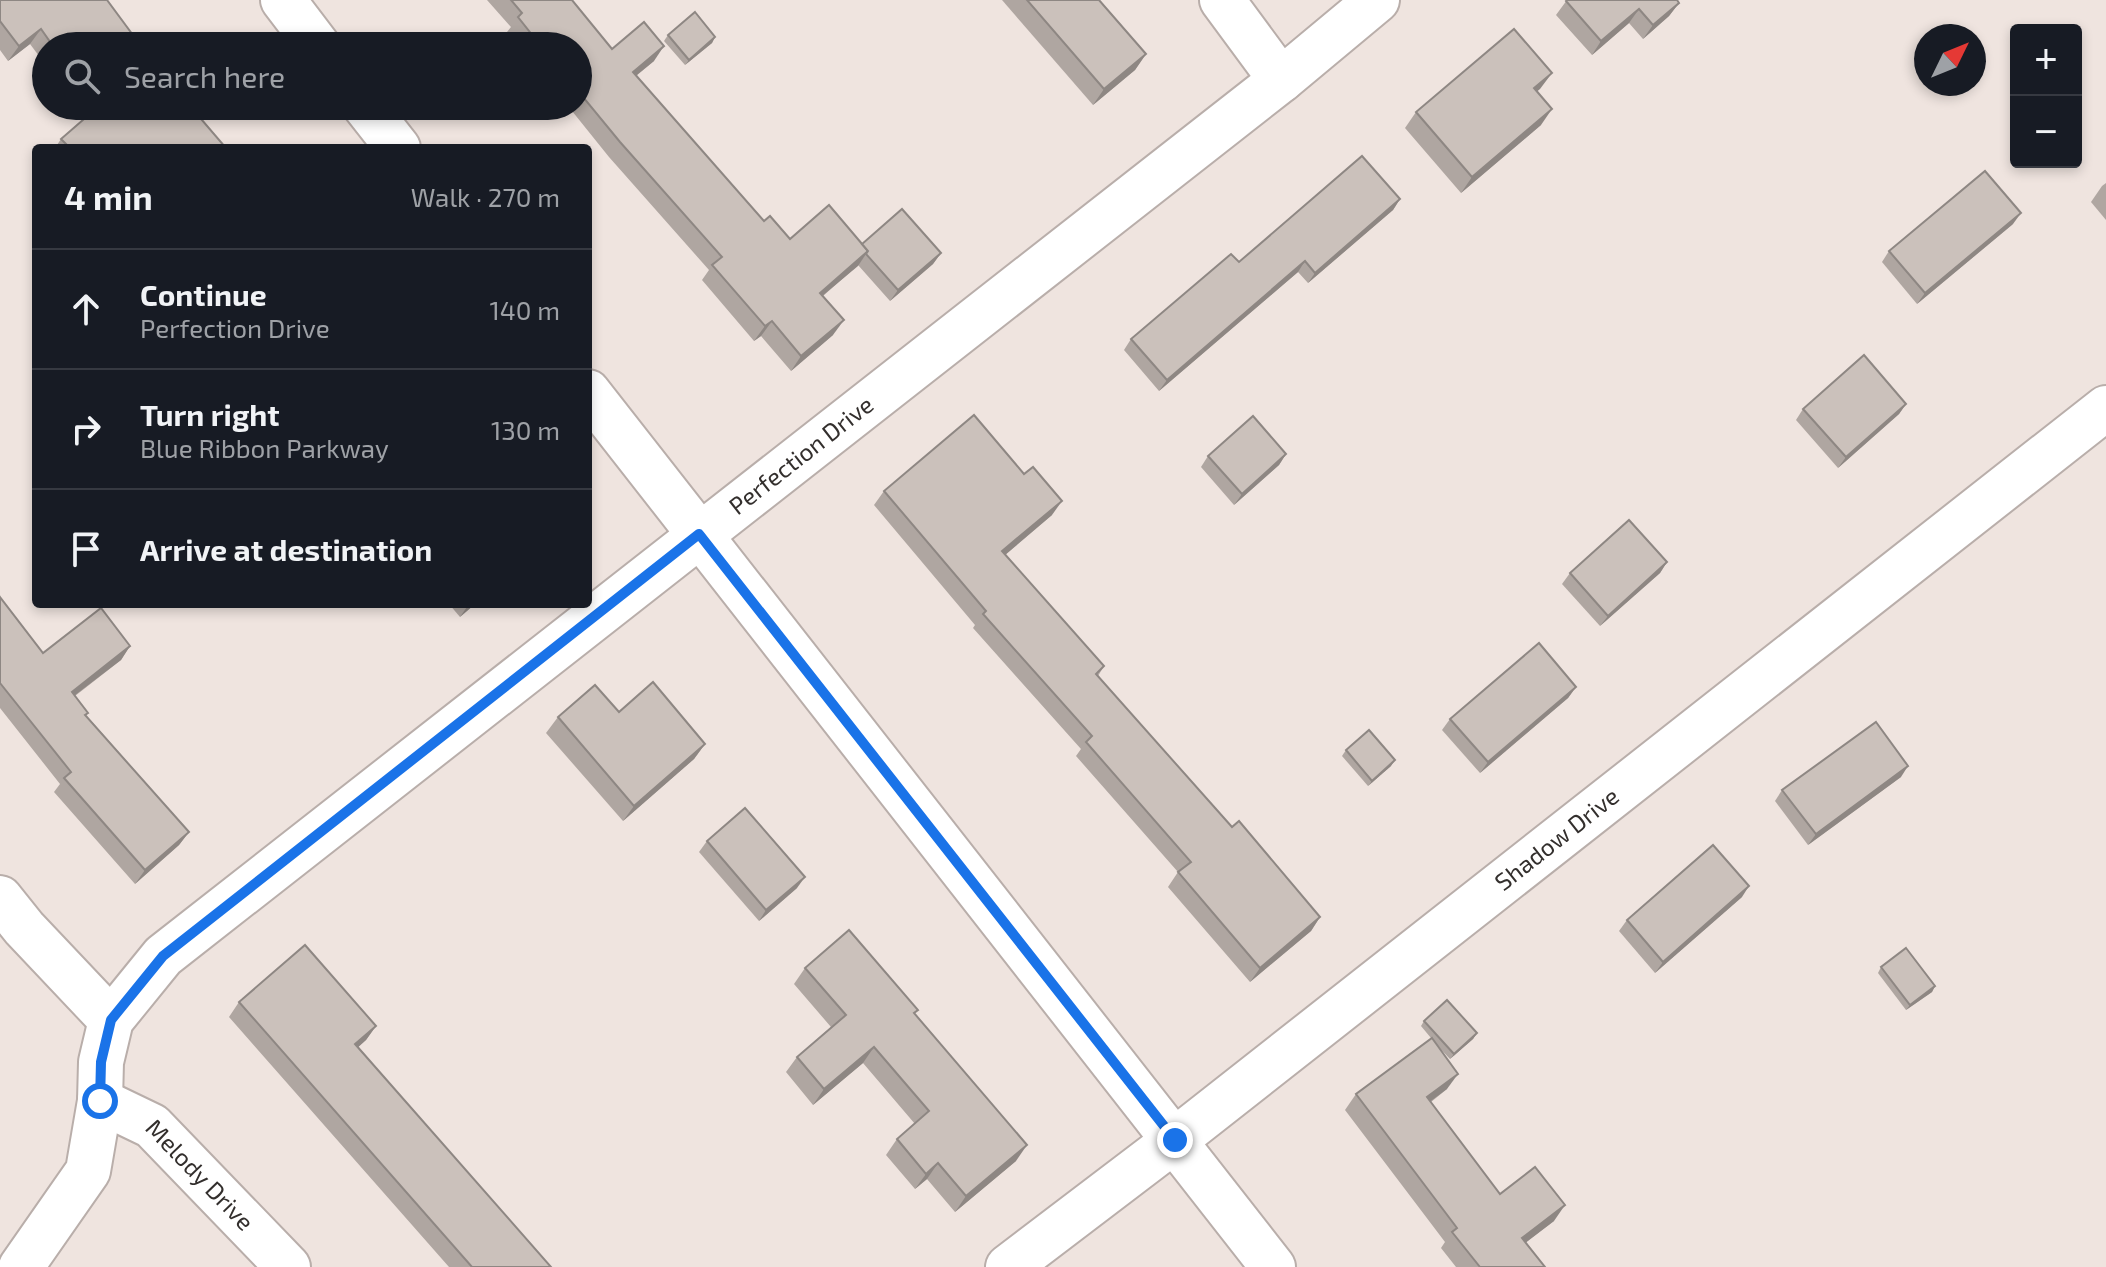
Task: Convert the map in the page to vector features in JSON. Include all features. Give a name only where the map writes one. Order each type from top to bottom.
[{"type":"street","points":[[283,0],[307,32]]},
{"type":"street","points":[[1222,0],[1281,80]]},
{"type":"street","name":"Perfection Drive","points":[[21,1267],[88,1171],[100,1101],[101,1062],[111,1020],[163,956],[1281,80],[1377,0]]},
{"type":"street","points":[[376,120],[395,144]]},
{"type":"street","points":[[592,397],[1273,1267]]},
{"type":"street","name":"Shadow Drive","points":[[1008,1267],[1175,1140],[2106,408]]},
{"type":"street","points":[[0,898],[24,928],[111,1020]]},
{"type":"street","name":"Melody Drive","points":[[100,1101],[152,1126],[288,1267]]},
{"type":"building","points":[[0,0],[107,0],[131,32],[43,32],[41,29],[32,32],[32,36],[19,46],[0,21]]},
{"type":"building","points":[[511,0],[572,0],[612,49],[644,22],[664,46],[633,72],[764,221],[770,216],[790,239],[829,205],[868,251],[820,293],[844,320],[801,356],[772,321],[765,326],[712,265],[722,257],[592,108],[592,32],[530,32],[518,17],[522,13]]},
{"type":"building","points":[[1027,0],[1099,0],[1146,54],[1104,89]]},
{"type":"building","points":[[1567,0],[1677,0],[1679,3],[1653,25],[1639,9],[1601,41]]},
{"type":"building","points":[[695,12],[715,37],[689,60],[668,35]]},
{"type":"building","points":[[1514,29],[1552,73],[1534,88],[1552,109],[1472,177],[1416,112]]},
{"type":"building","points":[[83,120],[202,120],[223,144],[66,144],[61,139]]},
{"type":"building","points":[[1362,156],[1400,199],[1315,273],[1305,261],[1167,380],[1131,339],[1231,254],[1239,262]]},
{"type":"building","points":[[1985,171],[2021,213],[1925,293],[1889,251]]},
{"type":"building","points":[[902,209],[941,253],[898,290],[866,254],[868,251],[862,244]]},
{"type":"building","points":[[1864,355],[1906,404],[1846,457],[1803,409]]},
{"type":"building","points":[[974,415],[1024,474],[1033,467],[1062,501],[1002,551],[1104,666],[1096,674],[1232,827],[1239,821],[1320,917],[1260,968],[1178,872],[1191,862],[1086,742],[1092,736],[983,614],[986,611],[884,491]]},
{"type":"building","points":[[1253,416],[1286,454],[1242,494],[1208,456]]},
{"type":"building","points":[[1629,520],[1667,562],[1608,616],[1570,573]]},
{"type":"building","points":[[0,597],[43,653],[101,608],[130,646],[72,692],[88,713],[85,715],[189,832],[145,870],[64,778],[71,772],[0,683]]},
{"type":"building","points":[[1539,643],[1576,687],[1488,762],[1450,719]]},
{"type":"building","points":[[653,682],[705,744],[634,806],[558,717],[595,685],[619,712]]},
{"type":"building","points":[[1876,722],[1908,766],[1816,834],[1782,790]]},
{"type":"building","points":[[1369,730],[1395,760],[1372,781],[1346,750]]},
{"type":"building","points":[[745,808],[805,877],[766,910],[707,841]]},
{"type":"building","points":[[1713,845],[1749,886],[1663,962],[1627,920]]},
{"type":"building","points":[[849,930],[918,1010],[914,1013],[1027,1145],[966,1196],[938,1163],[926,1174],[897,1139],[929,1111],[874,1047],[824,1089],[797,1057],[846,1015],[805,968]]},
{"type":"building","points":[[305,945],[376,1026],[355,1044],[551,1267],[472,1267],[239,1002]]},
{"type":"building","points":[[1906,948],[1935,986],[1910,1005],[1881,967]]},
{"type":"building","points":[[1447,1000],[1477,1033],[1454,1054],[1424,1021]]},
{"type":"building","points":[[1432,1038],[1458,1074],[1427,1097],[1500,1194],[1535,1167],[1565,1205],[1522,1238],[1545,1267],[1480,1267],[1452,1232],[1457,1228],[1356,1094]]},
{"type":"route","points":[[100,1101],[101,1062],[111,1020],[163,956],[699,534],[1175,1140]]}]
